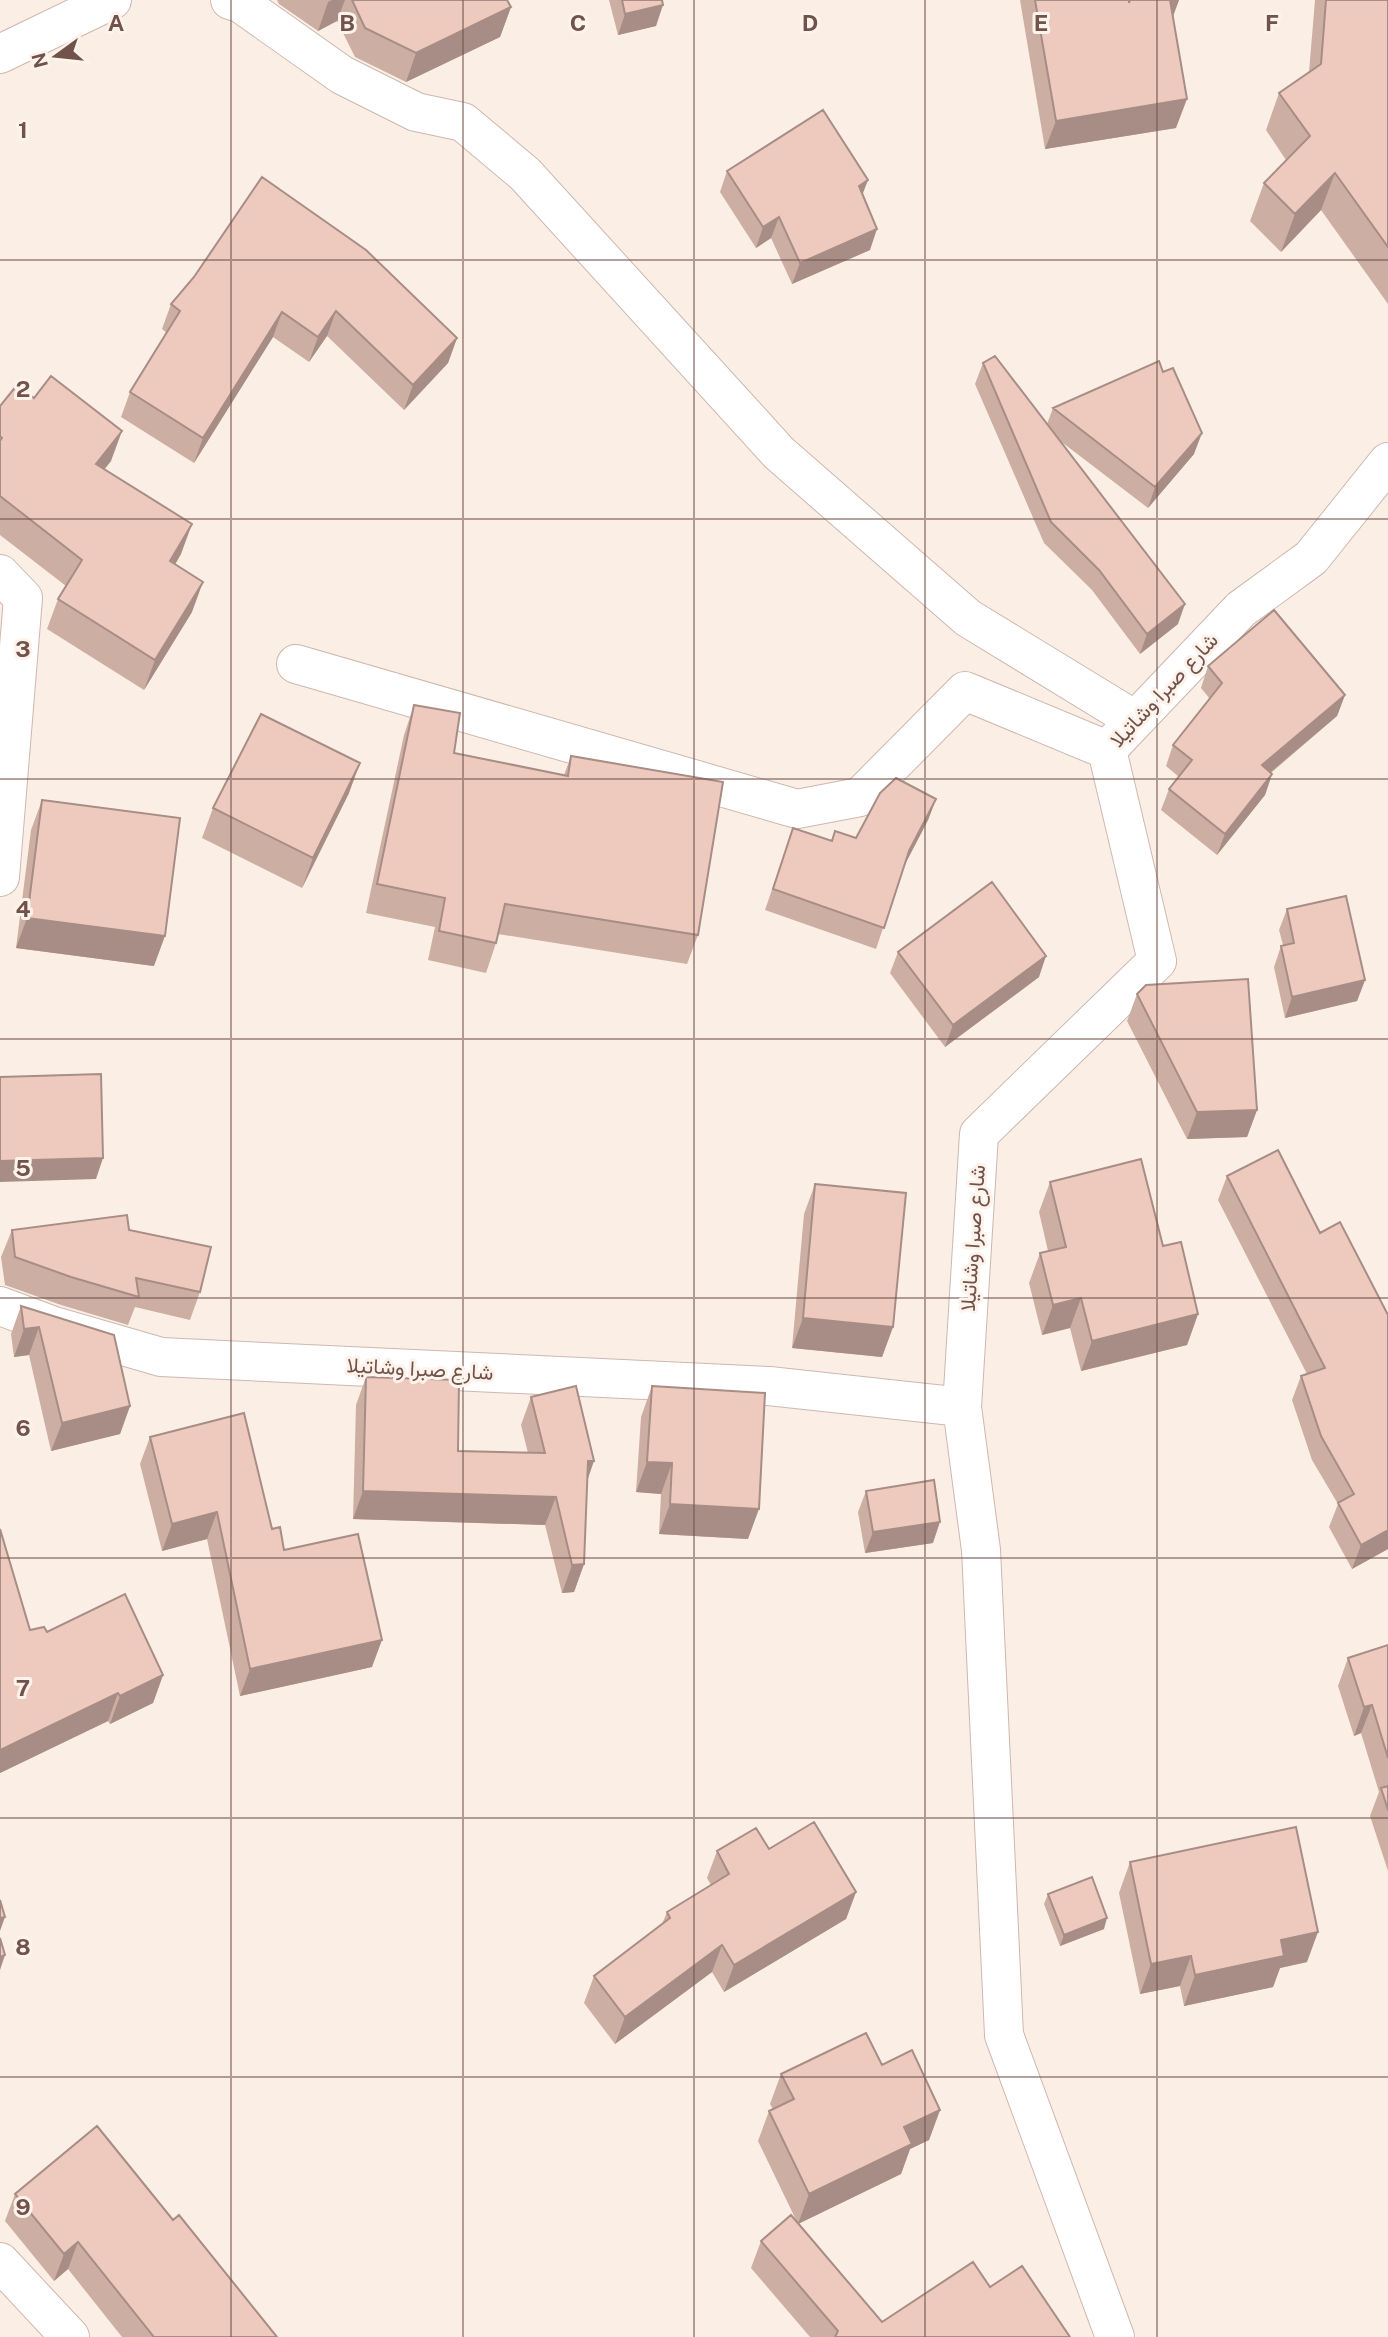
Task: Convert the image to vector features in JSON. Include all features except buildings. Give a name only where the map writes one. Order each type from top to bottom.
[{"type":"street","points":[[0,54],[112,0]]},
{"type":"street","points":[[230,0],[240,3],[342,75],[416,112],[463,122],[525,174],[779,453],[968,618],[1135,720]]},
{"type":"street","name":"شارع صبرا وشاتيلا","points":[[0,1306],[54,1326],[161,1357],[769,1386],[962,1407],[979,1134],[1157,961],[1107,750],[1241,609],[1311,558],[1388,462]]},
{"type":"street","points":[[0,573],[23,598],[0,877]]},
{"type":"street","points":[[296,664],[797,809],[860,797],[965,691],[1107,750]]},
{"type":"street","points":[[962,1407],[981,1550],[1004,2035],[1115,2337]]},
{"type":"street","points":[[0,2262],[70,2337]]}]
